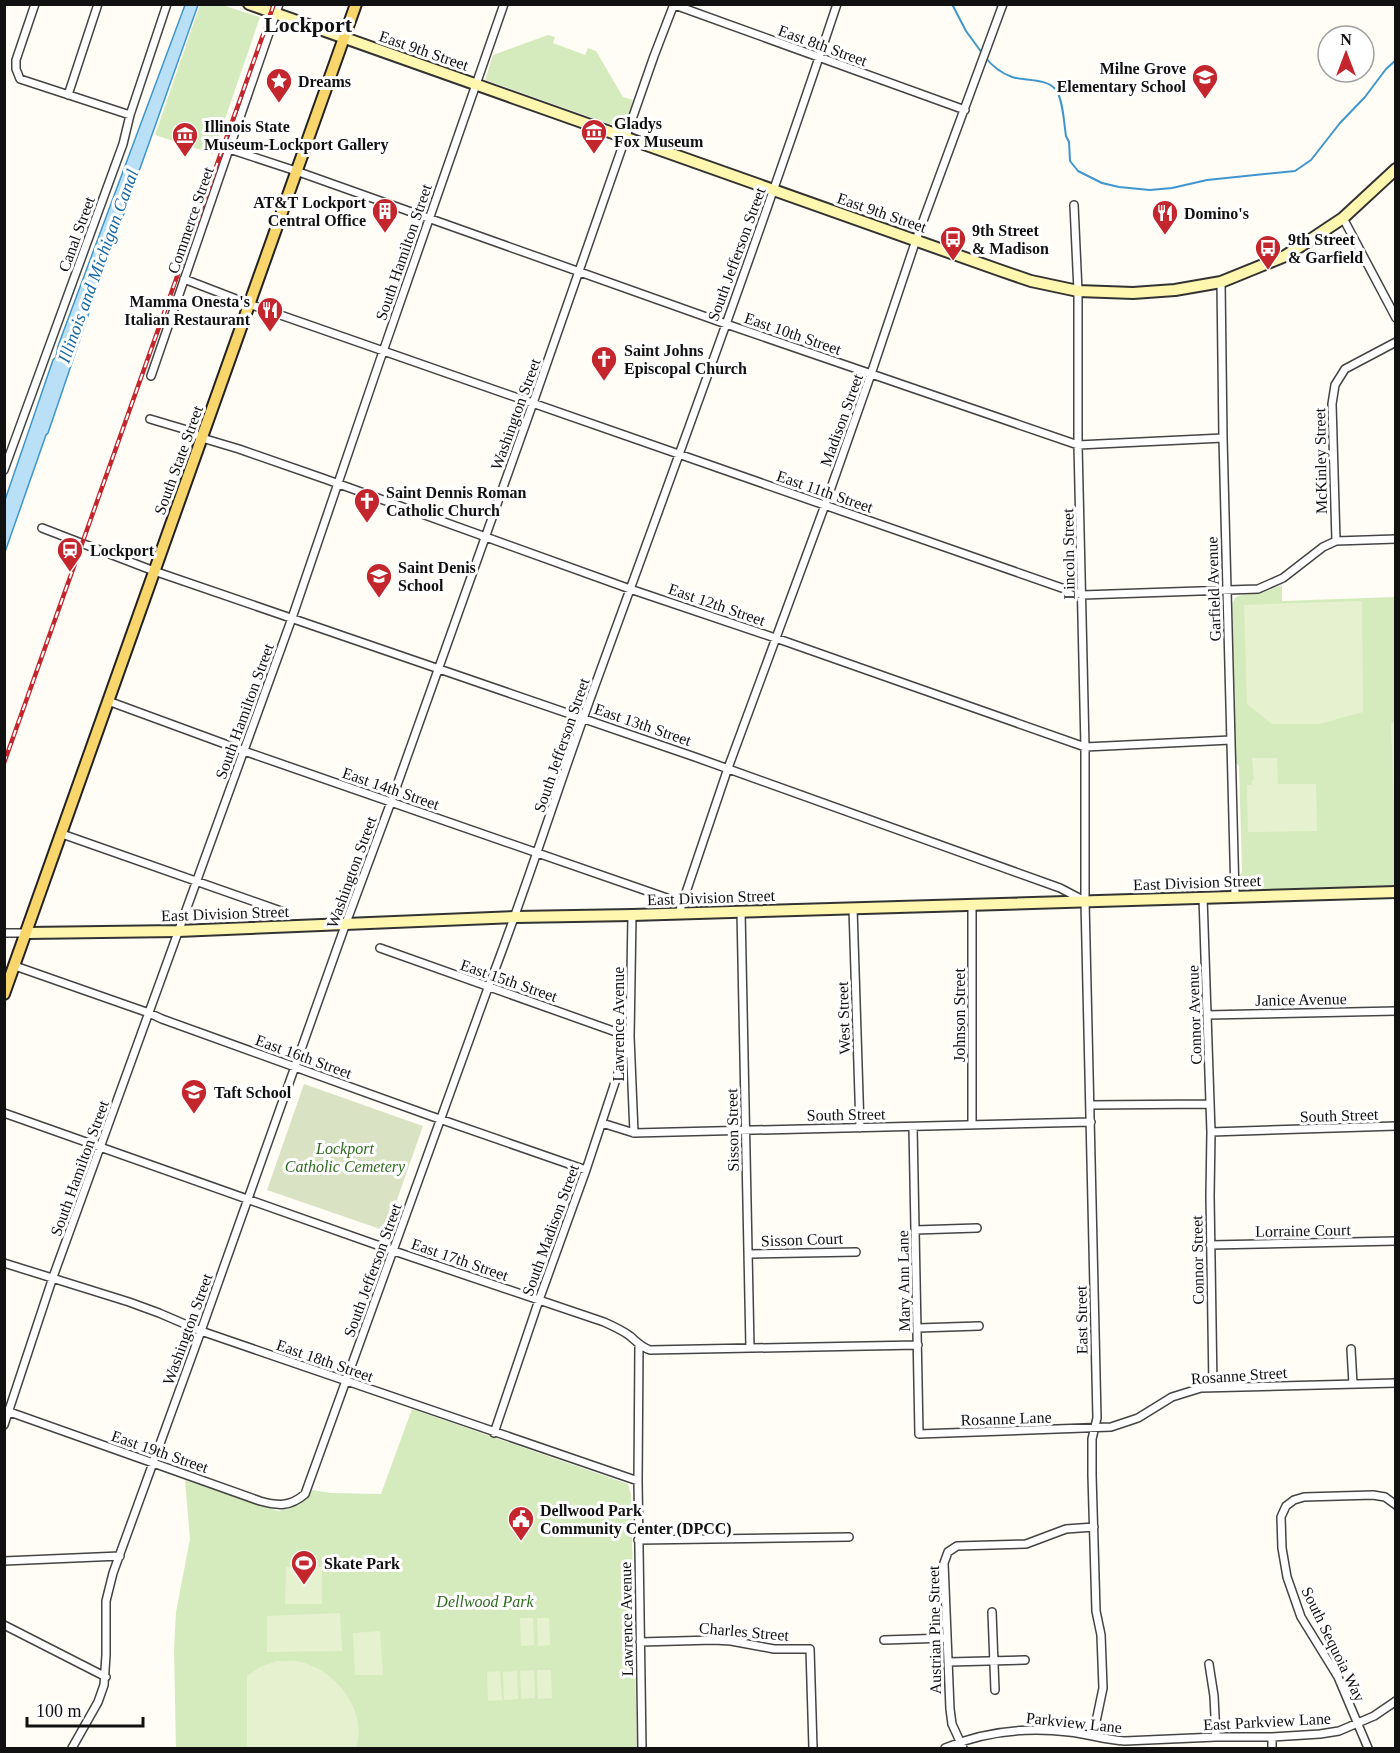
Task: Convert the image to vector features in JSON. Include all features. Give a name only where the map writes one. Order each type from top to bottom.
[{"type":"main road","name":"South State Street","points":[[4,994],[356,4]]},
{"type":"street","points":[[35,4],[16,60],[20,80],[129,115]]},
{"type":"street","points":[[68,95],[98,4]]},
{"type":"street","name":"Canal Street","points":[[4,470],[123,144],[129,115],[166,4]]},
{"type":"street","name":"East 9th Street","points":[[249,4],[277,9],[343,38],[476,83],[1020,277],[1077,291],[1133,293],[1174,290],[1221,282],[1285,256],[1343,218],[1395,169]]},
{"type":"street","name":"South Hamilton Street","points":[[4,1425],[53,1277],[292,618],[504,4]]},
{"type":"street","name":"South Jefferson Street","points":[[305,1494],[516,916],[584,718],[774,190],[837,4]]},
{"type":"street","name":"Madison Street","points":[[679,913],[728,768],[825,505],[916,240],[1003,4]]},
{"type":"street","name":"East 8th Street","points":[[673,5],[965,110]]},
{"type":"street","name":"Washington Street","points":[[72,1749],[101,1696],[106,1677],[106,1601],[120,1556],[391,802],[673,5]]},
{"type":"street","name":"Commerce Street","points":[[151,376],[277,9]]},
{"type":"street","name":"East 10th Street","points":[[211,143],[1078,445],[1223,438]]},
{"type":"street","name":"Lincoln Street","points":[[1074,205],[1085,747],[1085,901]]},
{"type":"street","points":[[1343,218],[1395,318]]},
{"type":"street","name":"East 11th Street","points":[[184,279],[249,304],[1082,595],[1258,589],[1283,578],[1323,547],[1336,541],[1395,539]]},
{"type":"street","name":"Garfield Avenue","points":[[1221,282],[1226,590],[1235,895]]},
{"type":"street","name":"McKinley Street","points":[[1336,541],[1332,404],[1335,385],[1345,369],[1395,342]]},
{"type":"street","name":"East 12th Street","points":[[150,418],[630,589],[1085,747],[1231,740]]},
{"type":"street","name":"East 13th Street","points":[[42,528],[154,571],[728,768],[1060,888],[1085,901]]},
{"type":"street","name":"East 14th Street","points":[[108,701],[244,751],[667,898]]},
{"type":"street","points":[[62,834],[281,911]]},
{"type":"street","name":"East Division Street","points":[[27,933],[178,931],[516,916],[632,915],[1235,895],[1395,892]]},
{"type":"street","name":"Connor Avenue","points":[[1203,897],[1211,1132]]},
{"type":"street","name":"East Street","points":[[1085,901],[1097,1418],[1092,1439],[1094,1527],[1096,1611],[1101,1635],[1103,1688],[1093,1736]]},
{"type":"street","name":"Johnson Street","points":[[972,904],[972,1125]]},
{"type":"street","name":"West Street","points":[[853,908],[860,1128]]},
{"type":"street","name":"Sisson Street","points":[[741,911],[750,1348]]},
{"type":"street","name":"Lawrence Avenue","points":[[632,915],[630,1037],[634,1133]]},
{"type":"street","points":[[4,933],[27,933]]},
{"type":"street","name":"East 15th Street","points":[[380,948],[630,1037]]},
{"type":"street","name":"East 16th Street","points":[[15,966],[150,1013],[440,1120],[586,1170]]},
{"type":"street","name":"Janice Avenue","points":[[1207,1015],[1395,1011]]},
{"type":"street","name":"South Madison Street","points":[[494,1433],[630,1037]]},
{"type":"street","points":[[1090,1106],[1210,1104]]},
{"type":"street","name":"East 17th Street","points":[[4,1113],[615,1327],[639,1345],[650,1350],[918,1345]]},
{"type":"street","name":"South Street","points":[[602,1124],[634,1133],[1091,1122]]},
{"type":"street","name":"South Street","points":[[1211,1132],[1395,1126]]},
{"type":"street","name":"Mary Ann Lane","points":[[913,1127],[920,1434]]},
{"type":"street","name":"Connor Street","points":[[1211,1132],[1210,1245],[1213,1387]]},
{"type":"street","points":[[915,1230],[977,1228]]},
{"type":"street","name":"Lorraine Court","points":[[1210,1245],[1395,1241]]},
{"type":"street","name":"Sisson Court","points":[[749,1254],[856,1251]]},
{"type":"street","name":"East 18th Street","points":[[4,1263],[159,1313],[201,1331],[638,1481]]},
{"type":"street","points":[[918,1328],[979,1326]]},
{"type":"street","name":"Lawrence Avenue","points":[[639,1345],[638,1540],[642,1749]]},
{"type":"street","points":[[1351,1349],[1353,1384]]},
{"type":"street","name":"Rosanne Street","points":[[1094,1428],[1111,1427],[1129,1422],[1180,1394],[1192,1390],[1213,1387],[1395,1383]]},
{"type":"street","name":"East 19th Street","points":[[7,1411],[272,1504],[288,1504],[305,1494]]},
{"type":"street","name":"Rosanne Lane","points":[[920,1434],[1094,1428]]},
{"type":"street","name":"South Sequoia Way","points":[[1368,1749],[1338,1677],[1301,1617],[1287,1577],[1282,1548],[1281,1516],[1286,1506],[1304,1497],[1373,1495],[1385,1497],[1395,1504]]},
{"type":"street","name":"Austrian Pine Street","points":[[961,1745],[952,1724],[949,1698],[944,1563],[948,1552],[957,1546],[1026,1544],[1066,1529],[1094,1527]]},
{"type":"street","points":[[638,1540],[849,1537]]},
{"type":"street","points":[[4,1561],[120,1556]]},
{"type":"street","points":[[992,1612],[996,1690]]},
{"type":"street","points":[[5,1627],[106,1677]]},
{"type":"street","points":[[884,1640],[947,1638]]},
{"type":"street","name":"Charles Street","points":[[640,1642],[714,1640],[774,1649],[810,1649],[813,1749]]},
{"type":"street","points":[[948,1662],[1025,1660]]},
{"type":"street","points":[[1209,1664],[1214,1696],[1216,1737]]},
{"type":"street","name":"East Parkview Lane","points":[[1167,1744],[1216,1737],[1272,1737],[1329,1733],[1374,1716],[1395,1701]]},
{"type":"street","name":"Parkview Lane","points":[[945,1749],[1010,1730],[1024,1729],[1070,1732],[1125,1742],[1167,1744]]},
{"type":"street","points":[[1272,1737],[1272,1749]]},
{"type":"green space","points":[[200,5],[222,5],[260,17],[213,154],[155,135]]},
{"type":"green space","points":[[548,35],[555,37],[553,43],[585,55],[588,48],[596,51],[623,97],[633,100],[624,129],[485,80],[493,55]]},
{"type":"green space","points":[[1282,585],[1282,601],[1395,597],[1395,887],[1252,890],[1242,886],[1240,881],[1239,876],[1242,872],[1239,766],[1236,763],[1232,604],[1238,596],[1266,591]]},
{"type":"green space","points":[[1362,601],[1363,712],[1319,724],[1272,724],[1247,704],[1244,605]]},
{"type":"green space","points":[[1391,723],[1396,723],[1395,837]]},
{"type":"green space","points":[[1252,758],[1277,758],[1278,784],[1316,784],[1317,831],[1248,832],[1247,785],[1252,785],[1252,780],[1254,780]]},
{"type":"green space","name":"Lockport Catholic Cemetery","points":[[304,1084],[423,1126],[386,1231],[267,1190]]},
{"type":"green space","name":"Dellwood Park","points":[[412,1409],[628,1484],[631,1495],[637,1748],[176,1748],[174,1649],[176,1612],[190,1539],[185,1480],[278,1511],[298,1504],[312,1490],[331,1493],[381,1494]]},
{"type":"green space","name":"Skate Park","points":[[286,1567],[322,1567],[322,1604],[285,1604]]},
{"type":"green space","points":[[340,1613],[342,1651],[267,1652],[267,1616]]},
{"type":"green space","points":[[520,1618],[533,1618],[534,1645],[521,1646]]},
{"type":"green space","points":[[537,1618],[549,1618],[550,1645],[538,1646]]},
{"type":"green space","points":[[380,1631],[383,1675],[355,1675],[353,1633]]},
{"type":"green space","points":[[277,1661],[298,1661],[314,1667],[337,1683],[346,1694],[358,1720],[359,1734],[356,1748],[247,1748],[247,1676],[260,1667]]},
{"type":"green space","points":[[534,1670],[535,1698],[521,1699],[520,1671]]},
{"type":"green space","points":[[537,1670],[551,1670],[552,1698],[538,1699]]},
{"type":"green space","points":[[500,1671],[502,1700],[488,1701],[487,1672]]},
{"type":"green space","points":[[517,1671],[518,1699],[504,1700],[503,1672]]},
{"type":"water","name":"Illinois and Michigan Canal","points":[[185,5],[198,5],[5,552],[5,500],[58,346]]},
{"type":"waterway","points":[[952,4],[966,31],[982,53]]},
{"type":"waterway","points":[[985,57],[997,69],[1008,75],[1047,83],[1056,90],[1069,142],[1070,161],[1078,171],[1102,183],[1150,190],[1172,188],[1207,180],[1295,171],[1311,160],[1340,123],[1396,60]]},
{"type":"railway","points":[[4,763],[274,4]]},
{"type":"place","name":"Milne Grove Elementary School","points":[[1205,100]]},
{"type":"place","name":"Dreams","points":[[279,104]]},
{"type":"place","name":"Gladys Fox Museum","points":[[594,155]]},
{"type":"place","name":"Illinois State Museum-Lockport Gallery","points":[[185,158]]},
{"type":"place","name":"AT&T Lockport Central Office","points":[[385,234]]},
{"type":"place","name":"Domino's","points":[[1165,236]]},
{"type":"place","name":"9th Street & Madison","points":[[953,262]]},
{"type":"place","name":"9th Street & Garfield","points":[[1268,271]]},
{"type":"place","name":"Mamma Onesta's Italian Restaurant","points":[[270,333]]},
{"type":"place","name":"Saint Johns Episcopal Church","points":[[604,382]]},
{"type":"place","name":"Saint Dennis Roman Catholic Church","points":[[367,524]]},
{"type":"place","name":"Lockport","points":[[70,573]]},
{"type":"place","name":"Saint Denis School","points":[[379,599]]},
{"type":"place","name":"Taft School","points":[[194,1115]]},
{"type":"place","name":"Dellwood Park Community Center (DPCC)","points":[[521,1542]]},
{"type":"place","name":"Skate Park","points":[[304,1586]]},
{"type":"district","name":"Lockport","points":[[308,24]]}]
